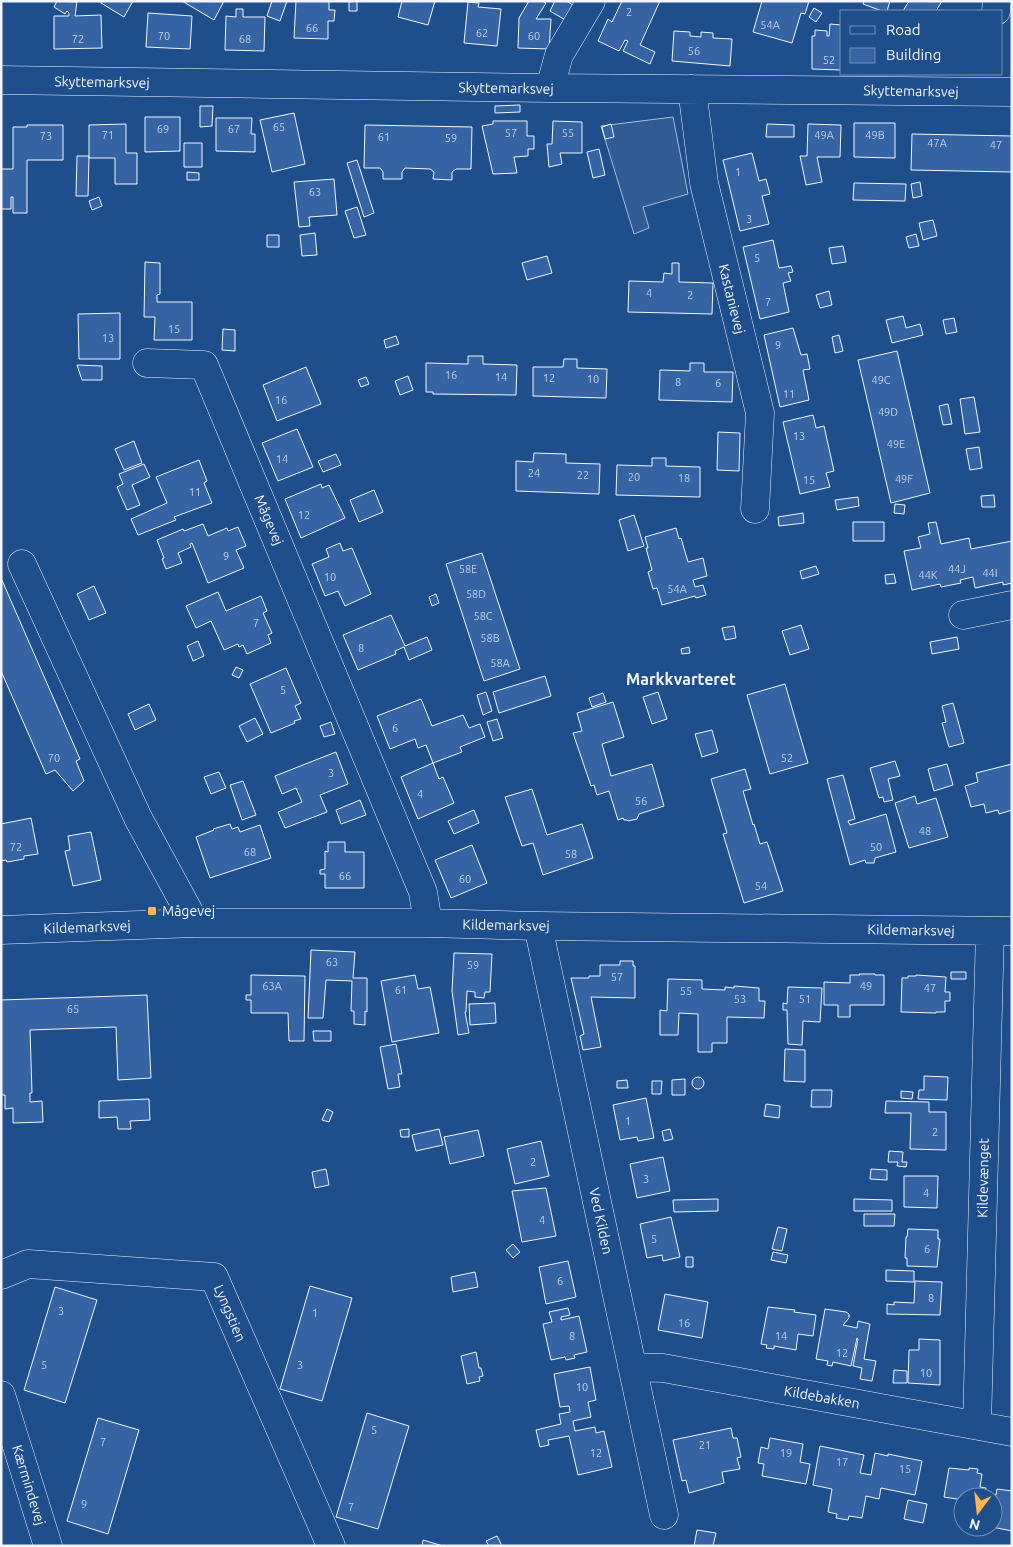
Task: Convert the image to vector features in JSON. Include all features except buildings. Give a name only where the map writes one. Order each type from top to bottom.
[{"type":"street","points":[[550,88],[559,55],[591,1]]},
{"type":"street","name":"Skyttemarksvej","points":[[1,80],[692,89],[998,86]]},
{"type":"street","name":"Kastanievej","points":[[692,89],[704,183],[760,413],[756,509]]},
{"type":"street","name":"Mågevej","points":[[147,362],[204,365],[423,892],[428,923]]},
{"type":"street","points":[[22,564],[138,818],[195,923]]},
{"type":"street","points":[[963,615],[1012,605]]},
{"type":"street","name":"Kildemarksvej","points":[[1,930],[195,923],[428,923],[1001,931]]},
{"type":"street","name":"Ved Kilden","points":[[538,926],[664,1515]]},
{"type":"street","name":"Kildevænget","points":[[977,1425],[1001,931]]},
{"type":"street","name":"Lyngstien","points":[[1,1275],[28,1264],[214,1277],[331,1546]]},
{"type":"street","name":"Kildebakken","points":[[632,1367],[664,1368],[1012,1432]]},
{"type":"street","name":"Kærmindevej","points":[[1,1395],[48,1546]]},
{"type":"shaded area","points":[[673,117],[688,194],[643,207],[649,228],[634,234],[601,126]]},
{"type":"place","name":"Mågevej","points":[[152,911]]},
{"type":"district","name":"Markkvarteret","points":[[681,679]]}]
